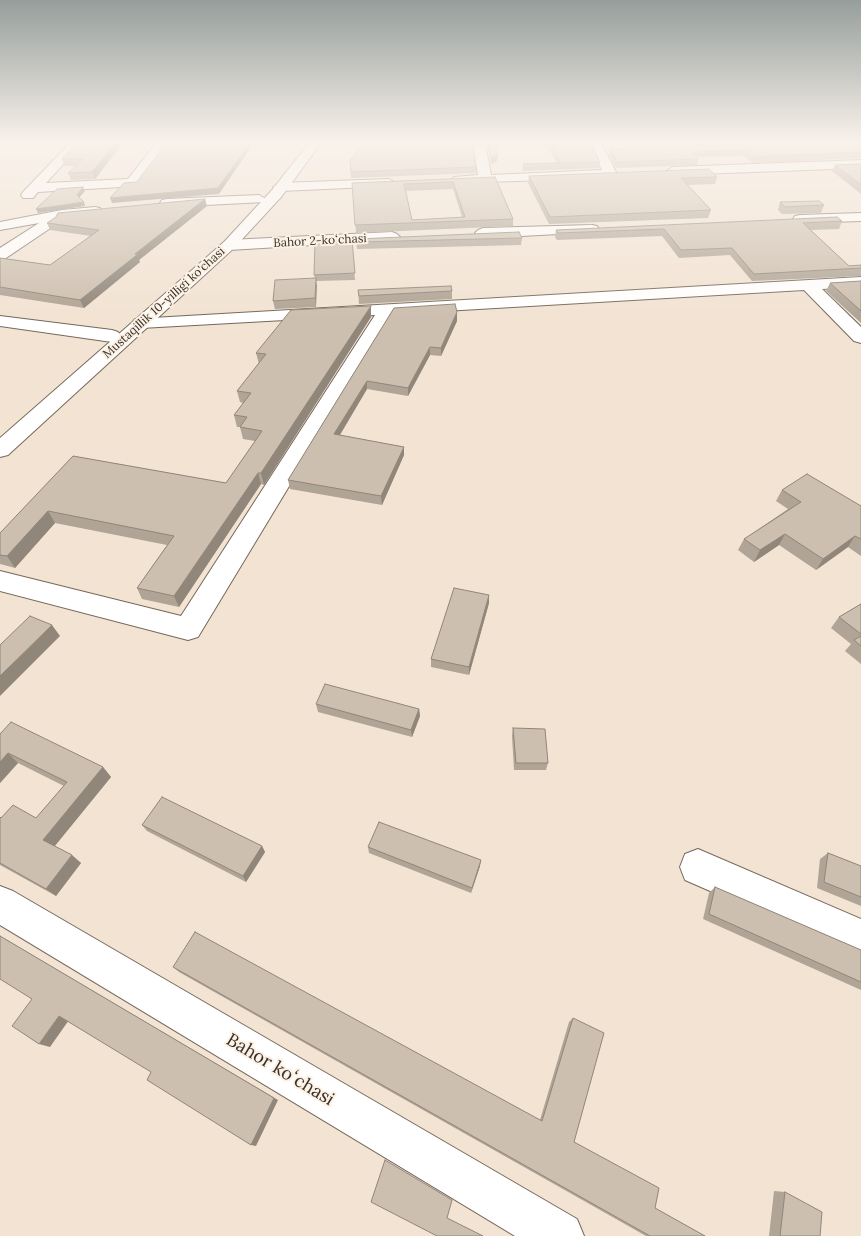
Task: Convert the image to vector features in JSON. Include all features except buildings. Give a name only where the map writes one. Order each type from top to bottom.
[{"type":"street","points":[[0,225],[23,201]]},
{"type":"street","points":[[157,204],[196,201]]},
{"type":"street","name":"Mustaqillik 10-yilligi ko'chasi","points":[[0,434],[112,336],[257,201]]},
{"type":"street","name":"Mustaqillik 10-yilligi ko'chasi","points":[[0,450],[229,244],[269,201]]},
{"type":"street","points":[[0,225],[62,214],[110,209]]},
{"type":"street","points":[[0,255],[62,214]]},
{"type":"street","points":[[782,220],[861,217]]},
{"type":"street","points":[[466,234],[604,228]]},
{"type":"street","name":"Bahor 2-koʻchasi","points":[[229,244],[407,237]]},
{"type":"street","points":[[141,323],[861,282]]},
{"type":"street","points":[[808,285],[861,337]]},
{"type":"street","points":[[0,581],[188,629],[387,310]]},
{"type":"street","points":[[0,320],[112,336]]},
{"type":"street","points":[[698,867],[861,938]]},
{"type":"street","name":"Bahor koʻchasi","points":[[0,904],[560,1236]]}]
